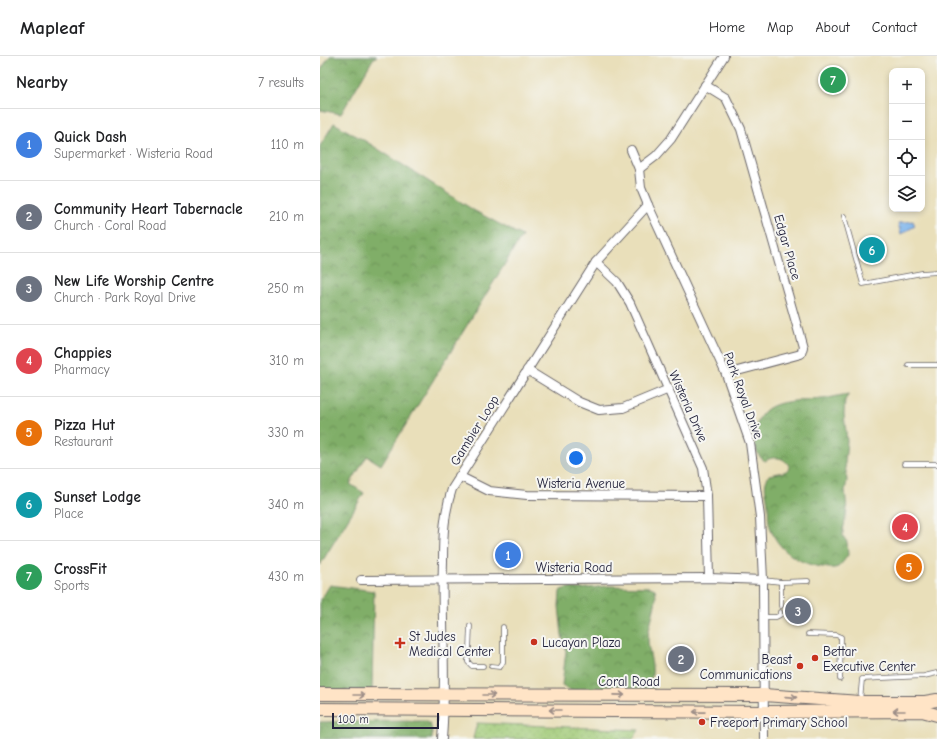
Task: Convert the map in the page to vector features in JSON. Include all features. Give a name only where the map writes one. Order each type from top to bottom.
[{"type":"main road","name":"Coral Road","points":[[320,694],[571,694],[647,696],[677,694],[764,695],[860,707],[925,712],[937,715]]},
{"type":"main road","points":[[571,694],[572,710]]},
{"type":"main road","points":[[647,696],[647,711]]},
{"type":"main road","name":"Coral Road","points":[[320,709],[764,712],[860,707],[937,700]]},
{"type":"street","points":[[639,169],[656,156],[671,139],[724,56]]},
{"type":"street","name":"Edgar Place","points":[[705,85],[726,98],[741,129],[803,347],[801,354],[726,374]]},
{"type":"street","name":"Park Royal Drive","points":[[631,150],[639,169],[641,188],[726,374],[750,443],[760,517],[763,580],[764,739]]},
{"type":"street","name":"Gambier Loop","points":[[442,739],[444,695],[442,580],[446,504],[459,476],[596,262],[648,205]]},
{"type":"street","name":"Wisteria Drive","points":[[596,262],[617,282],[630,303],[703,468],[706,496],[709,578]]},
{"type":"street","points":[[527,370],[579,402],[598,410],[623,408],[669,389]]},
{"type":"street","name":"Wisteria Avenue","points":[[459,476],[489,491],[527,495],[706,496]]},
{"type":"street","name":"Wisteria Road","points":[[361,580],[709,578],[763,580]]},
{"type":"lane","points":[[844,216],[863,284],[922,273],[937,272]]},
{"type":"lane","points":[[908,365],[937,365]]},
{"type":"lane","points":[[904,464],[937,464]]},
{"type":"lane","points":[[763,580],[781,582],[808,581]]},
{"type":"lane","points":[[781,582],[781,606]]},
{"type":"lane","points":[[763,617],[776,617],[780,615],[780,612]]},
{"type":"lane","points":[[469,650],[470,626]]},
{"type":"lane","points":[[491,666],[500,667],[503,662],[503,627]]},
{"type":"lane","points":[[808,634],[842,636],[840,679]]},
{"type":"lane","points":[[468,659],[468,662],[472,666],[483,666]]},
{"type":"lane","points":[[860,707],[862,679],[924,676],[937,673]]},
{"type":"green space","points":[[330,56],[377,56],[373,59],[341,114],[320,110],[320,71]]},
{"type":"green space","points":[[334,123],[367,142],[475,211],[522,236],[381,465],[367,456],[350,484],[364,493],[320,565],[320,146]]},
{"type":"green space","points":[[849,394],[845,400],[844,414],[847,441],[845,463],[847,481],[845,490],[847,510],[843,531],[843,536],[847,542],[848,555],[838,567],[829,568],[815,566],[807,564],[793,556],[780,546],[770,528],[766,490],[767,479],[769,475],[784,472],[790,469],[786,462],[780,458],[772,458],[765,461],[760,457],[755,444],[757,424],[762,415],[769,408],[778,404]]},
{"type":"green space","points":[[330,585],[374,591],[372,690],[320,691],[320,601]]},
{"type":"green space","points":[[607,586],[650,587],[655,589],[655,607],[648,633],[648,644],[652,666],[652,677],[650,682],[654,689],[571,691],[562,685],[566,651],[562,635],[559,606],[560,592],[561,590],[567,588],[580,589]]},
{"type":"green space","points":[[425,721],[431,726],[432,739],[320,739],[320,722]]},
{"type":"green space","points":[[477,723],[639,730],[633,739],[473,739]]},
{"type":"water","points":[[913,221],[915,226],[901,234],[898,223]]},
{"type":"place","name":"CrossFit","points":[[833,80]]},
{"type":"place","name":"Sunset Lodge","points":[[872,250]]},
{"type":"place","name":"Chappies","points":[[905,527]]},
{"type":"place","name":"Quick Dash","points":[[508,555]]},
{"type":"place","name":"Pizza Hut","points":[[909,567]]},
{"type":"place","name":"New Life Worship Centre","points":[[798,611]]},
{"type":"place","name":"Lucayan Plaza","points":[[534,642]]},
{"type":"place","name":"St Judes Medical Center","points":[[400,643]]},
{"type":"place","name":"Bettar Executive Center","points":[[815,658]]},
{"type":"place","name":"Community Heart Tabernacle","points":[[681,659]]},
{"type":"place","name":"Beast Communications","points":[[800,666]]},
{"type":"place","name":"Freeport Primary School","points":[[702,722]]}]
